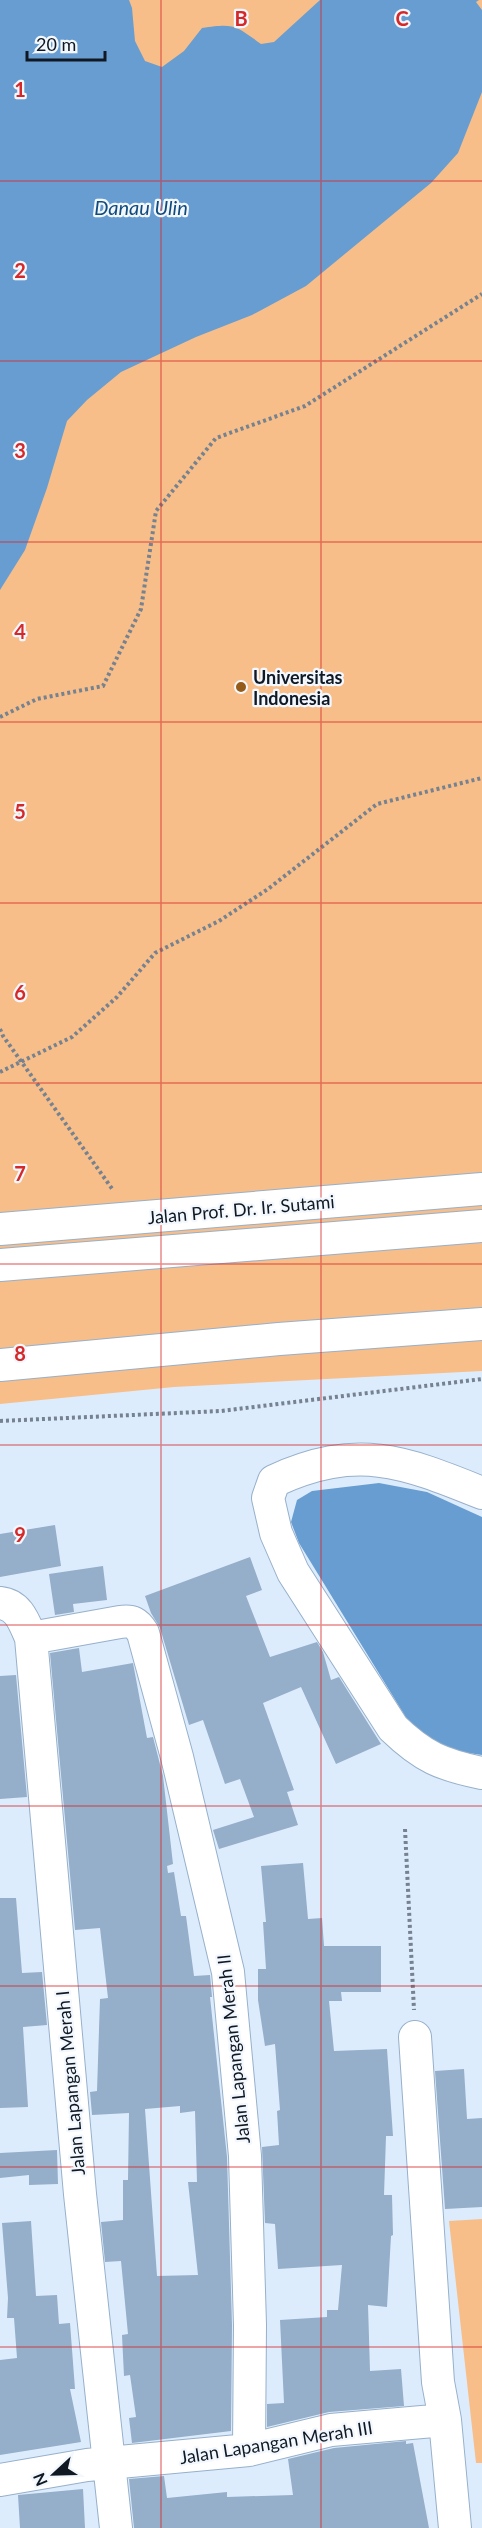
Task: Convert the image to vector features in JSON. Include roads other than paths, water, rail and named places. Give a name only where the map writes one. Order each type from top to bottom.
[{"type":"street","name":"Jalan Prof. Dr. Ir. Sutami","points":[[0,1229],[482,1189]]},
{"type":"street","name":"Jalan Prof. Dr. Ir. Sutami","points":[[0,1265],[482,1226]]},
{"type":"street","points":[[0,1365],[279,1339],[482,1324]]},
{"type":"street","points":[[482,1493],[428,1471],[389,1461],[349,1458],[300,1469],[274,1480],[268,1498],[276,1533],[293,1572],[393,1728],[415,1749],[451,1767],[482,1773]]},
{"type":"street","points":[[0,1603],[9,1604],[22,1617],[31,1638]]},
{"type":"street","name":"Jalan Lapangan Merah II","points":[[31,1638],[120,1622],[128,1621],[138,1624],[143,1633],[174,1746],[228,1972],[245,2156],[250,2325],[249,2450]]},
{"type":"street","name":"Jalan Lapangan Merah I","points":[[31,1638],[80,2194],[116,2528]]},
{"type":"street","points":[[415,2037],[438,2382],[445,2420],[455,2528]]},
{"type":"street","name":"Jalan Lapangan Merah III","points":[[0,2480],[87,2465],[249,2450],[331,2430],[445,2420]]},
{"type":"water","name":"Danau Ulin","points":[[0,0],[129,0],[132,8],[135,41],[145,61],[162,67],[184,51],[202,28],[234,27],[261,44],[274,42],[320,0],[479,0],[476,2],[482,10],[482,92],[458,153],[431,183],[306,286],[252,315],[196,337],[121,372],[87,400],[67,421],[25,550],[0,590]]},
{"type":"water","points":[[379,1483],[427,1492],[482,1517],[482,1755],[427,1742],[410,1724],[299,1543],[291,1522],[297,1500],[312,1491]]},
{"type":"place","name":"Universitas Indonesia","points":[[241,687]]}]
